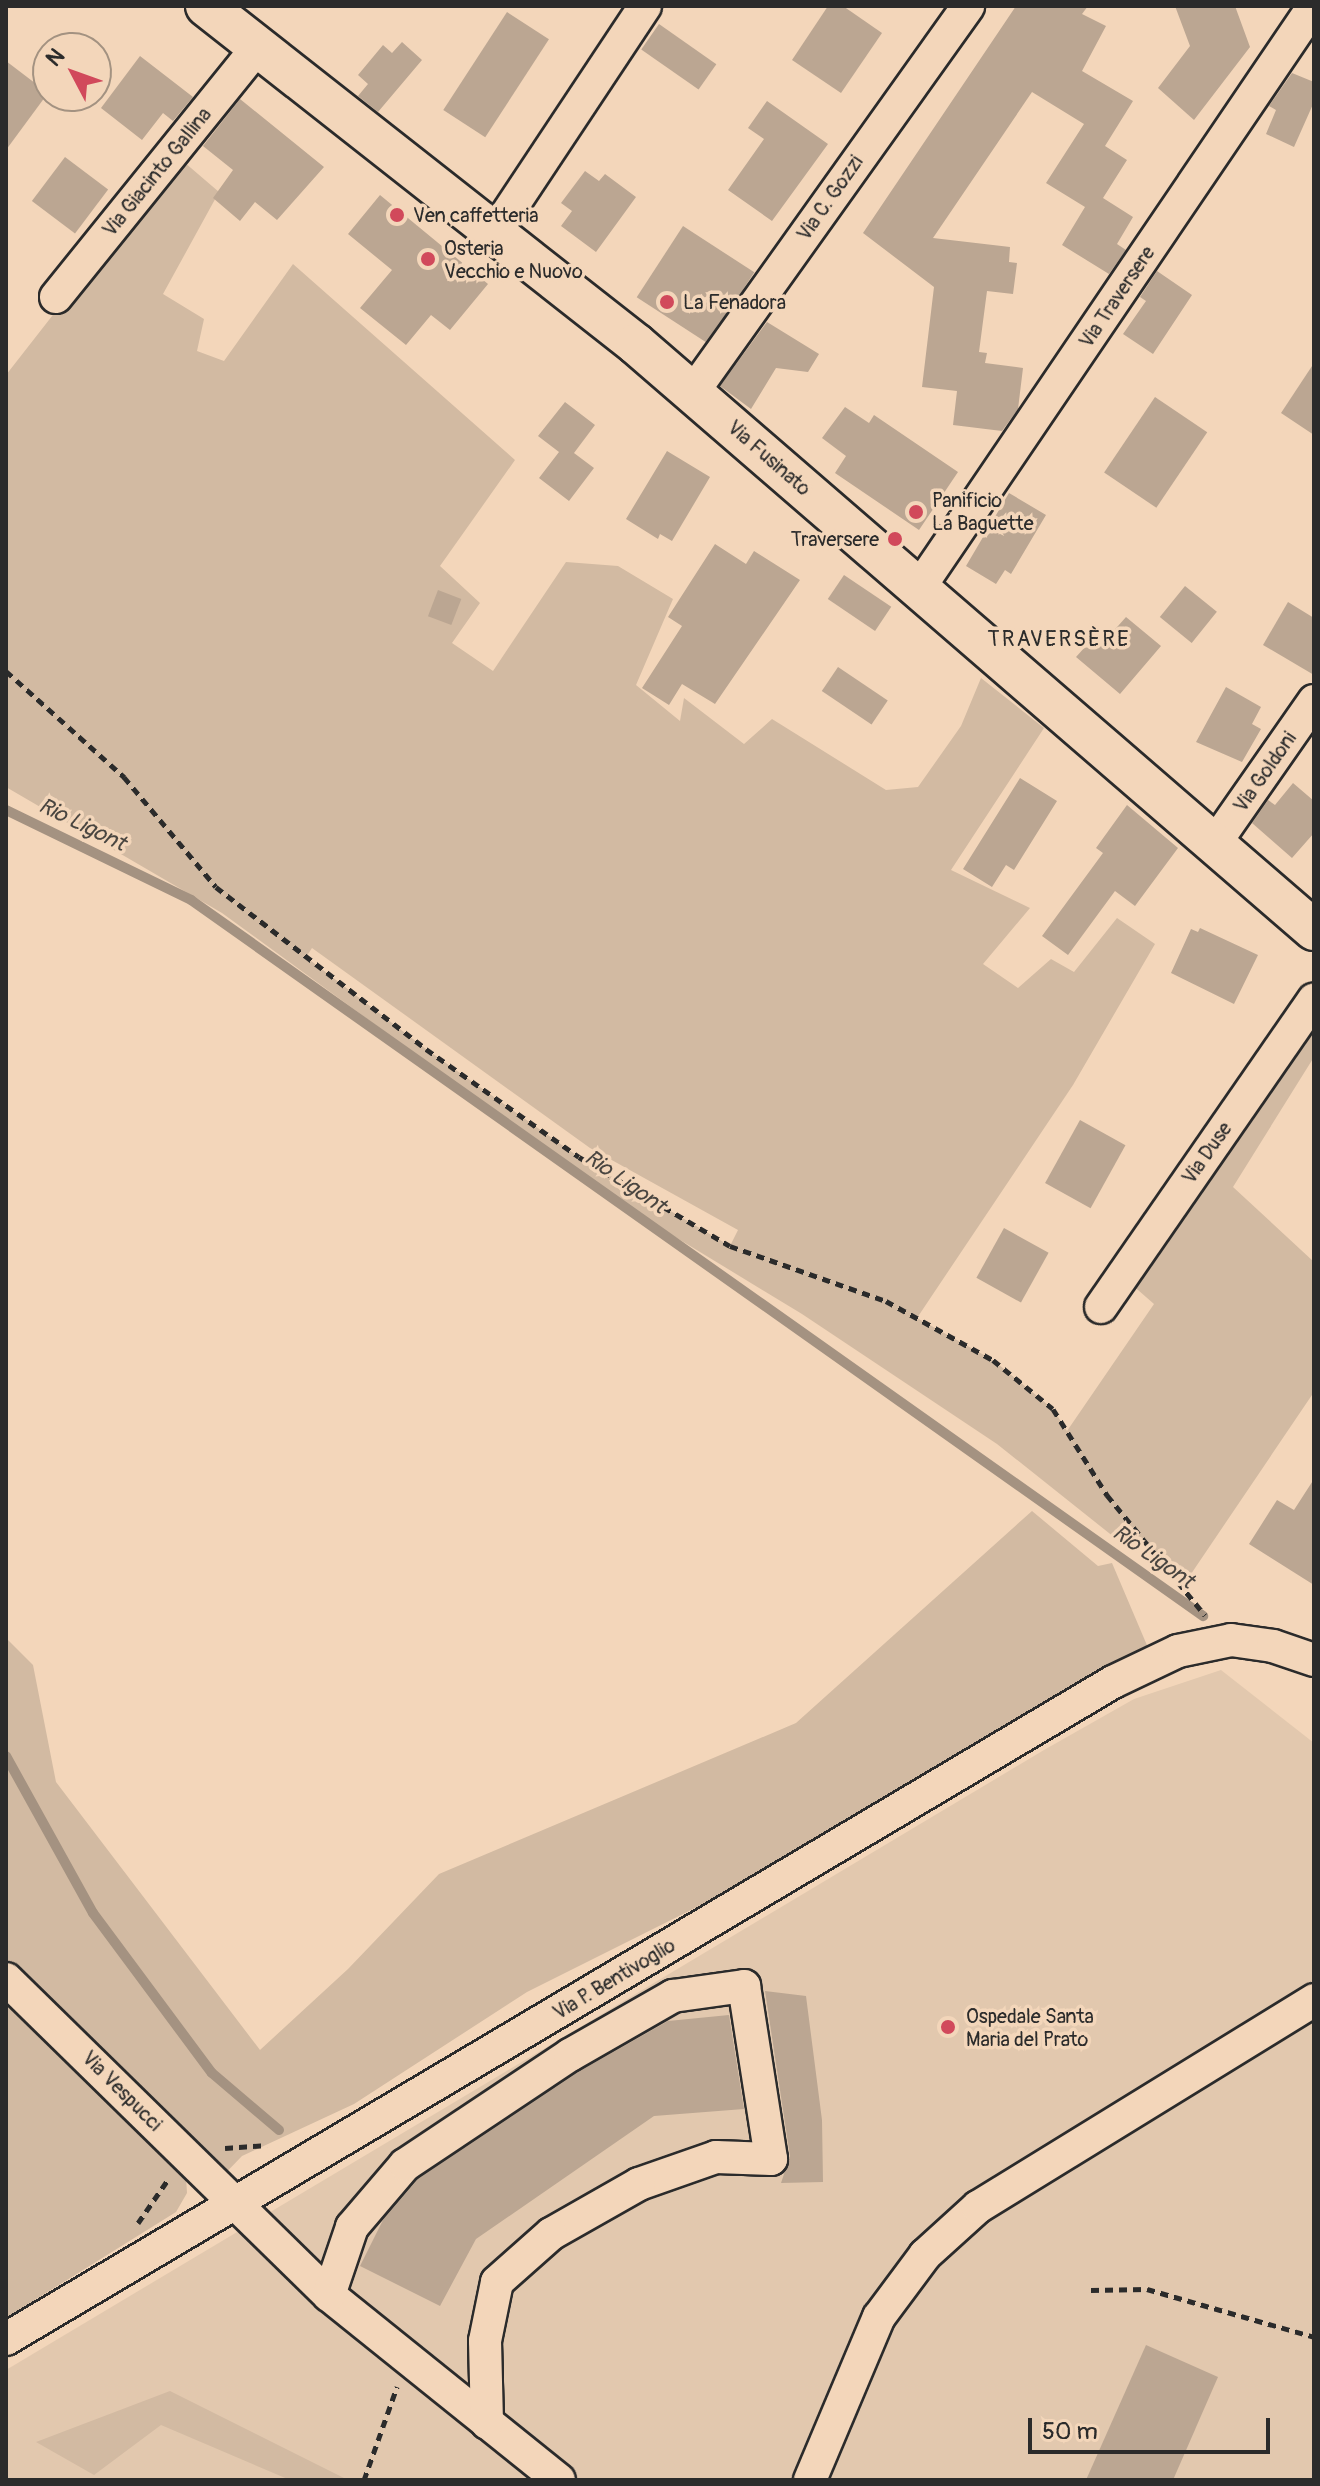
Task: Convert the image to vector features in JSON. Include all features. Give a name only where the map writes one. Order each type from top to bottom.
[{"type":"main road","name":"Via Fusinato","points":[[206,6],[495,232],[693,392],[1314,930]]},
{"type":"street","points":[[495,232],[645,6]]},
{"type":"street","name":"Via C. Gozzi","points":[[693,392],[968,6]]},
{"type":"street","name":"Via Traversere","points":[[919,588],[1314,6]]},
{"type":"street","name":"Via Giacinto Gallina","points":[[56,297],[257,48]]},
{"type":"street","name":"Via Goldoni","points":[[1215,843],[1314,701]]},
{"type":"street","name":"Via Duse","points":[[1101,1307],[1314,999]]},
{"type":"street","points":[[1231,1640],[1283,1648],[1314,1660]]},
{"type":"street","name":"Via P. Bentivoglio","points":[[6,2339],[1113,1682],[1178,1651],[1231,1640]]},
{"type":"street","name":"Via Vespucci","points":[[6,1979],[329,2295],[487,2423],[519,2468],[559,2480]]},
{"type":"street","points":[[329,2295],[352,2227],[405,2165],[570,2055],[673,1996],[744,1986],[771,2159],[716,2157],[639,2184],[551,2234],[497,2282],[485,2341],[487,2423]]},
{"type":"street","points":[[810,2480],[879,2317],[925,2255],[978,2207],[1314,2000]]},
{"type":"path","points":[[6,671],[124,777],[216,887],[426,1049],[579,1157],[730,1246],[886,1301],[993,1360],[1053,1409],[1107,1495],[1195,1606],[1231,1640]]},
{"type":"path","points":[[1091,2290],[1147,2289],[1314,2337]]},
{"type":"path","points":[[364,2480],[408,2356]]},
{"type":"shaded area","points":[[177,156],[219,192],[163,294],[204,319],[197,351],[224,361],[293,264],[515,460],[440,566],[480,603],[452,643],[493,671],[566,562],[618,566],[673,599],[636,685],[680,721],[684,698],[744,744],[772,719],[886,790],[918,787],[961,726],[981,678],[1044,728],[951,870],[1030,908],[983,964],[1018,988],[1051,959],[1074,972],[1117,918],[1155,944],[1073,1085],[917,1318],[993,1360],[1053,1409],[1067,1431],[1154,1304],[1130,1283],[1314,1027],[1314,1057],[1233,1187],[1314,1262],[1314,1392],[1191,1574],[1177,1582],[1141,1537],[1124,1545],[997,1444],[802,1314],[621,1204],[222,913],[6,787],[6,375]],"holes":[[[312,948],[590,1148],[738,1230],[730,1246],[579,1157],[426,1049],[306,957]]]},
{"type":"shaded area","points":[[1032,1511],[1098,1566],[1112,1563],[1149,1650],[775,1868],[527,1992],[354,2104],[242,2156],[215,2184],[186,2177],[187,2193],[176,2212],[6,2318],[6,1638],[33,1665],[56,1782],[260,2050],[348,1969],[439,1874],[796,1723]]},
{"type":"shaded area","name":"Ospedale Santa Maria del Prato","points":[[1221,1670],[1314,1743],[1314,2480],[6,2480],[6,2370],[1044,1750],[1134,1699]]},
{"type":"shaded area","points":[[170,2391],[348,2480],[290,2480],[161,2425],[94,2475],[36,2442]]},
{"type":"building","points":[[828,6],[843,6],[882,33],[841,93],[792,60]]},
{"type":"building","points":[[1016,6],[1088,6],[1082,14],[1106,26],[1082,71],[1133,101],[1105,146],[1127,160],[1103,198],[1133,217],[1117,244],[1126,250],[1109,274],[1062,245],[1085,207],[1046,183],[1084,124],[1032,92],[933,238],[1010,247],[1009,262],[1017,263],[1013,294],[987,291],[979,352],[987,353],[985,363],[1023,368],[1018,409],[1002,431],[953,425],[957,391],[922,387],[934,287],[863,233]]},
{"type":"building","points":[[1175,6],[1235,6],[1250,47],[1194,120],[1158,88],[1190,46]]},
{"type":"building","points":[[507,12],[549,39],[485,137],[443,110]]},
{"type":"building","points":[[659,24],[716,64],[699,90],[641,49]]},
{"type":"building","points":[[402,42],[422,60],[378,112],[358,96],[368,84],[358,75],[383,45],[392,53]]},
{"type":"building","points":[[140,56],[193,97],[173,121],[163,113],[142,140],[106,112],[112,112],[112,93]]},
{"type":"building","points":[[6,61],[32,81],[34,112],[6,150]]},
{"type":"building","points":[[1292,73],[1314,82],[1314,102],[1294,147],[1266,134],[1276,110],[1269,106]]},
{"type":"building","points":[[240,99],[324,167],[277,220],[255,202],[240,221],[213,198],[233,170],[203,146]]},
{"type":"building","points":[[767,101],[828,144],[772,221],[728,190],[764,139],[748,128]]},
{"type":"building","points":[[65,157],[108,189],[75,233],[32,201]]},
{"type":"building","points":[[585,171],[599,181],[605,174],[636,197],[596,252],[561,226],[572,211],[561,203]]},
{"type":"building","points":[[380,195],[488,284],[450,330],[431,315],[406,345],[360,308],[392,270],[348,234]]},
{"type":"building","points":[[683,226],[754,272],[708,344],[637,297]]},
{"type":"building","points":[[1157,271],[1192,295],[1153,354],[1123,334],[1146,301],[1140,297]]},
{"type":"building","points":[[767,322],[819,354],[808,372],[776,368],[751,409],[720,386]]},
{"type":"building","points":[[1314,363],[1314,435],[1281,413]]},
{"type":"building","points":[[1155,397],[1207,432],[1156,508],[1104,472]]},
{"type":"building","points":[[565,402],[595,425],[574,453],[594,468],[569,501],[539,478],[559,452],[538,436]]},
{"type":"building","points":[[845,407],[869,423],[874,415],[958,472],[919,530],[835,473],[846,456],[822,438]]},
{"type":"building","points":[[667,451],[710,477],[672,541],[660,534],[658,539],[626,519]]},
{"type":"building","points":[[1009,493],[1046,515],[1011,574],[1005,570],[996,584],[966,566]]},
{"type":"building","points":[[715,544],[746,564],[754,551],[800,580],[715,704],[682,684],[669,705],[642,688],[682,626],[668,617]]},
{"type":"building","points":[[844,575],[891,607],[875,631],[828,599]]},
{"type":"building","points":[[1185,586],[1217,612],[1192,643],[1160,617]]},
{"type":"building","points":[[438,590],[461,599],[451,625],[428,616]]},
{"type":"building","points":[[1288,602],[1314,618],[1314,675],[1263,645]]},
{"type":"building","points":[[1126,617],[1161,646],[1120,694],[1076,657],[1094,637],[1102,644]]},
{"type":"building","points":[[838,667],[888,701],[872,725],[822,691]]},
{"type":"building","points":[[1226,687],[1261,707],[1252,724],[1261,729],[1242,762],[1196,742]]},
{"type":"building","points":[[1020,778],[1057,801],[1014,870],[1006,865],[992,887],[963,869]]},
{"type":"building","points":[[1293,783],[1314,801],[1314,833],[1292,858],[1252,823],[1268,800],[1275,805]]},
{"type":"building","points":[[1127,805],[1178,848],[1135,906],[1115,891],[1068,955],[1042,936],[1103,853],[1096,848]]},
{"type":"building","points":[[1200,928],[1258,955],[1234,1004],[1171,973],[1191,929],[1198,932]]},
{"type":"building","points":[[1080,1120],[1125,1145],[1091,1208],[1045,1183]]},
{"type":"building","points":[[1004,1228],[1049,1253],[1021,1303],[976,1278]]},
{"type":"building","points":[[1314,1479],[1314,1585],[1249,1544],[1277,1500],[1294,1510]]},
{"type":"building","points":[[765,1991],[806,1996],[822,2120],[823,2182],[781,2183],[790,2156]]},
{"type":"building","points":[[729,2015],[744,2109],[654,2116],[476,2239],[440,2306],[360,2266],[383,2220],[418,2179],[580,2071],[668,2021]]},
{"type":"building","points":[[1146,2345],[1218,2377],[1173,2480],[1086,2480]]},
{"type":"waterway","name":"Rio Ligont","points":[[6,810],[191,900],[1203,1616]]},
{"type":"waterway","points":[[6,1756],[93,1913],[212,2073],[279,2130]]},
{"type":"place","name":"Ven caffetteria","points":[[397,215]]},
{"type":"place","name":"Osteria Vecchio e Nuovo","points":[[428,259]]},
{"type":"place","name":"La Fenadora","points":[[667,302]]},
{"type":"place","name":"Panificio La Baguette","points":[[916,512]]},
{"type":"place","name":"Traversere","points":[[895,539]]},
{"type":"place","name":"Ospedale Santa Maria del Prato","points":[[948,2027]]},
{"type":"district","name":"TRAVERSÈRE","points":[[1059,640]]}]
